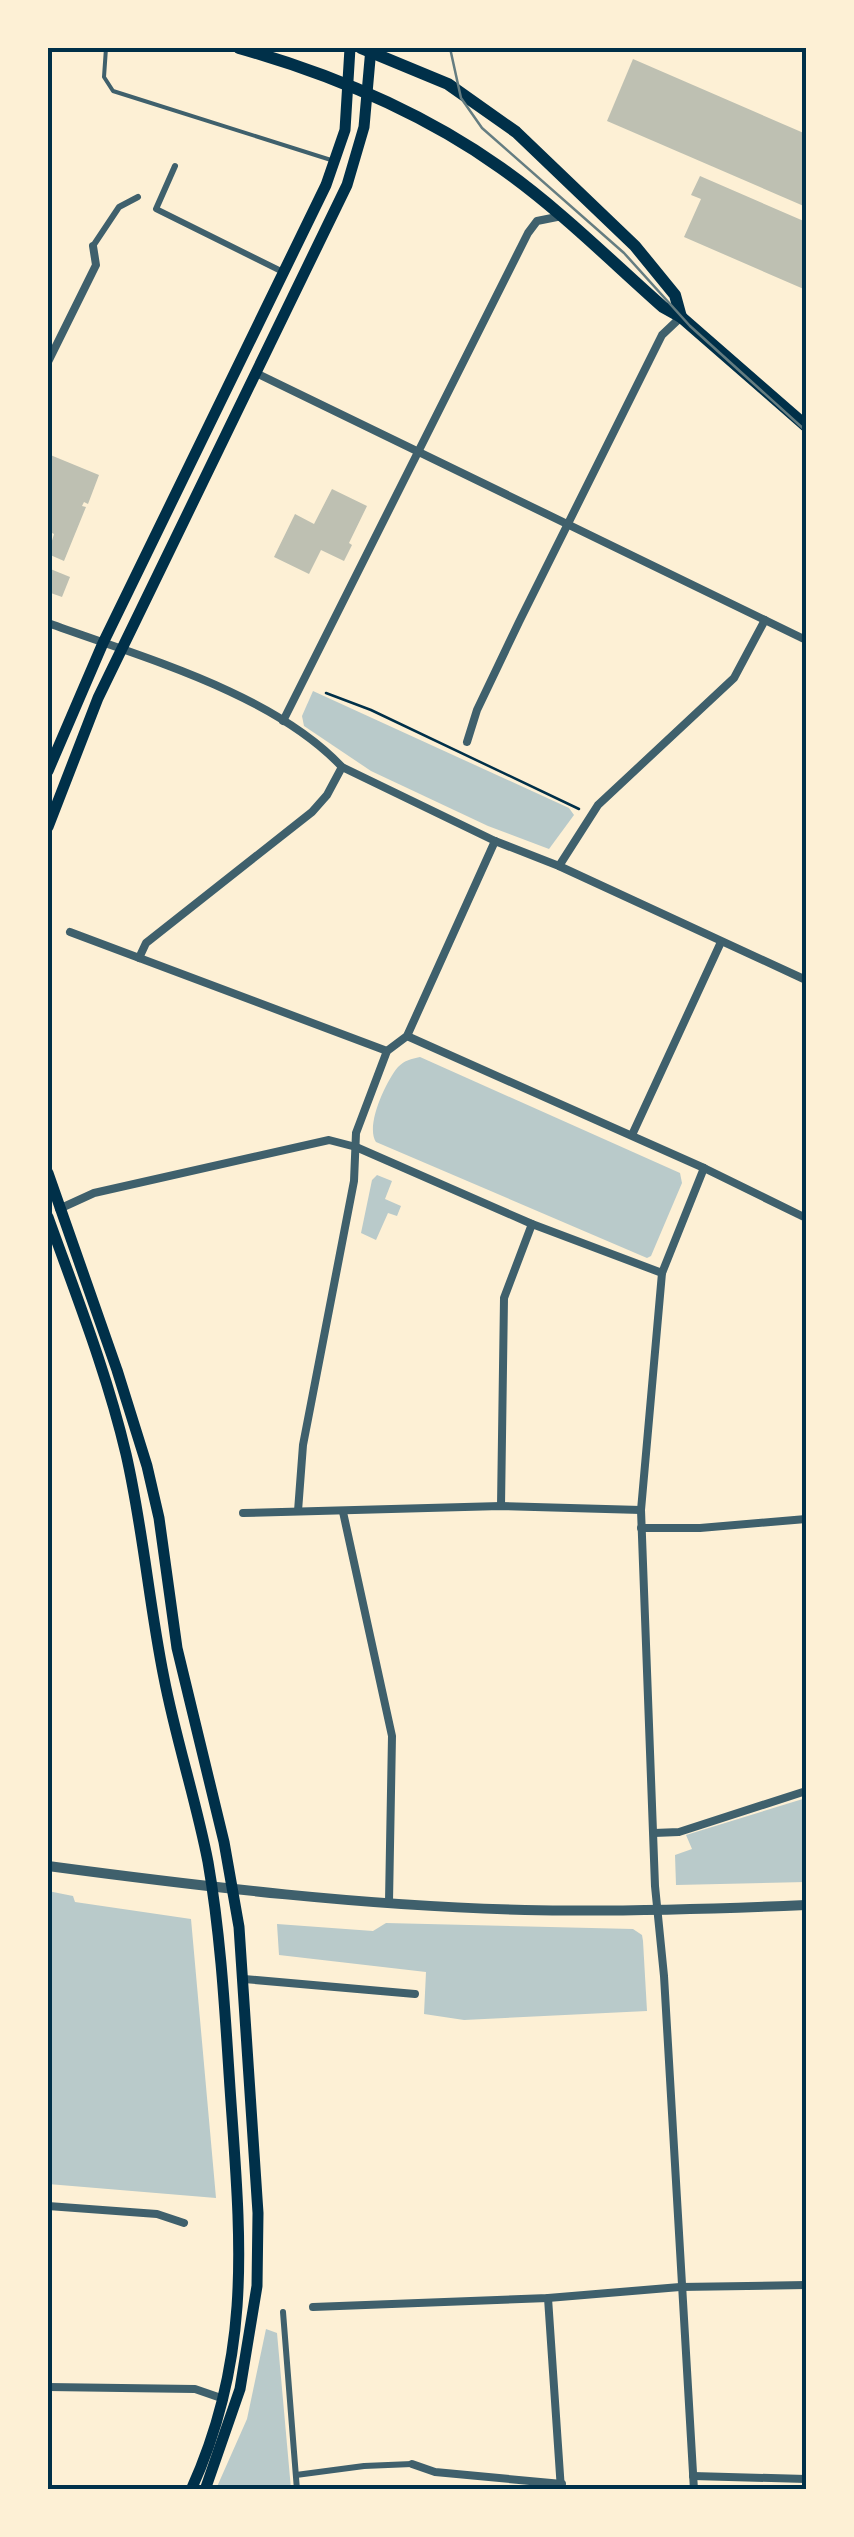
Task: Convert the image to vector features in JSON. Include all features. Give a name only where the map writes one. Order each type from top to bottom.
[{"type":"main road","points":[[239,48],[368,94],[471,148],[562,216],[663,307],[681,317],[806,426]]},
{"type":"main road","points":[[48,770],[103,643],[336,161],[345,130],[350,48]]},
{"type":"main road","points":[[48,827],[80,739],[346,185],[362,138],[368,94],[368,49],[448,84],[516,132],[634,246],[675,295],[681,317]]},
{"type":"main road","points":[[48,1173],[118,1370],[144,1456],[158,1518],[177,1648],[234,1890],[244,1979],[258,2214],[257,2286],[242,2380],[205,2490]]},
{"type":"main road","points":[[48,1217],[98,1355],[126,1452],[164,1680],[212,1888],[226,2022],[240,2259],[238,2318],[224,2398],[191,2490]]},
{"type":"street","points":[[174,166],[156,209],[284,272]]},
{"type":"street","points":[[48,362],[96,265],[92,246],[119,207],[138,196]]},
{"type":"street","points":[[283,721],[528,232],[538,222],[562,216]]},
{"type":"street","points":[[467,742],[494,674],[662,335],[681,317]]},
{"type":"street","points":[[256,374],[806,640]]},
{"type":"street","points":[[559,866],[598,805],[734,678],[765,620]]},
{"type":"street","points":[[48,623],[159,662],[283,721],[325,749],[342,767],[496,841],[806,980]]},
{"type":"street","points":[[139,958],[146,943],[312,812],[328,795],[342,767]]},
{"type":"street","points":[[298,1510],[303,1445],[354,1182],[356,1133],[388,1051],[407,1036],[496,841]]},
{"type":"street","points":[[70,932],[388,1051]]},
{"type":"street","points":[[632,1135],[721,942]]},
{"type":"street","points":[[407,1036],[632,1135],[806,1218]]},
{"type":"street","points":[[59,1209],[94,1192],[330,1140],[356,1147],[532,1224],[662,1273]]},
{"type":"street","points":[[694,2490],[664,1976],[656,1910],[640,1510],[662,1273],[704,1168]]},
{"type":"street","points":[[500,1506],[504,1298],[532,1224]]},
{"type":"street","points":[[243,1513],[500,1506],[640,1510]]},
{"type":"street","points":[[343,1512],[392,1736],[389,1902]]},
{"type":"street","points":[[641,1528],[700,1528],[806,1519]]},
{"type":"street","points":[[654,1833],[679,1832],[806,1791]]},
{"type":"street","points":[[48,1866],[212,1888],[524,1910],[806,1904]]},
{"type":"street","points":[[244,1979],[416,1994]]},
{"type":"street","points":[[48,2206],[156,2214],[184,2223]]},
{"type":"street","points":[[313,2307],[548,2298],[680,2287],[806,2286]]},
{"type":"street","points":[[296,2475],[412,2464],[435,2472],[562,2486],[548,2298]]},
{"type":"street","points":[[283,2312],[297,2490]]},
{"type":"street","points":[[48,2387],[195,2389],[224,2398]]},
{"type":"street","points":[[693,2476],[806,2479]]},
{"type":"lane","points":[[106,48],[104,77],[113,91],[336,161]]},
{"type":"path","points":[[326,693],[591,815]]},
{"type":"shaded area","points":[[313,691],[569,808],[574,815],[549,849],[488,826],[371,771],[304,726],[302,716]]},
{"type":"shaded area","points":[[420,1057],[680,1173],[682,1183],[651,1256],[647,1258],[376,1142],[375,1115],[388,1082],[401,1065]]},
{"type":"shaded area","points":[[377,1175],[392,1181],[385,1199],[401,1206],[397,1216],[388,1213],[376,1240],[361,1233],[372,1180]]},
{"type":"shaded area","points":[[806,1798],[806,1882],[676,1885],[675,1855],[692,1849],[686,1835]]},
{"type":"shaded area","points":[[48,1891],[73,1896],[75,1902],[191,1919],[216,2198],[48,2184]]},
{"type":"shaded area","points":[[386,1923],[633,1929],[642,1935],[647,2011],[464,2020],[424,2014],[426,1972],[279,1955],[277,1924],[373,1931]]},
{"type":"shaded area","points":[[266,2329],[277,2333],[291,2489],[216,2489],[247,2419]]},
{"type":"building","points":[[633,59],[806,134],[806,207],[607,121]]},
{"type":"building","points":[[700,176],[806,222],[806,290],[684,237],[701,199],[691,195]]},
{"type":"building","points":[[48,454],[99,475],[88,504],[84,502],[82,506],[86,507],[64,561],[48,554],[54,534],[48,531]]},
{"type":"building","points":[[332,489],[367,506],[344,561],[321,550],[309,574],[274,557],[295,514],[314,524]]},
{"type":"building","points":[[48,568],[70,577],[62,597],[48,592]]},
{"type":"tram line","points":[[450,48],[461,98],[482,128],[624,253],[690,326],[806,431]]}]
